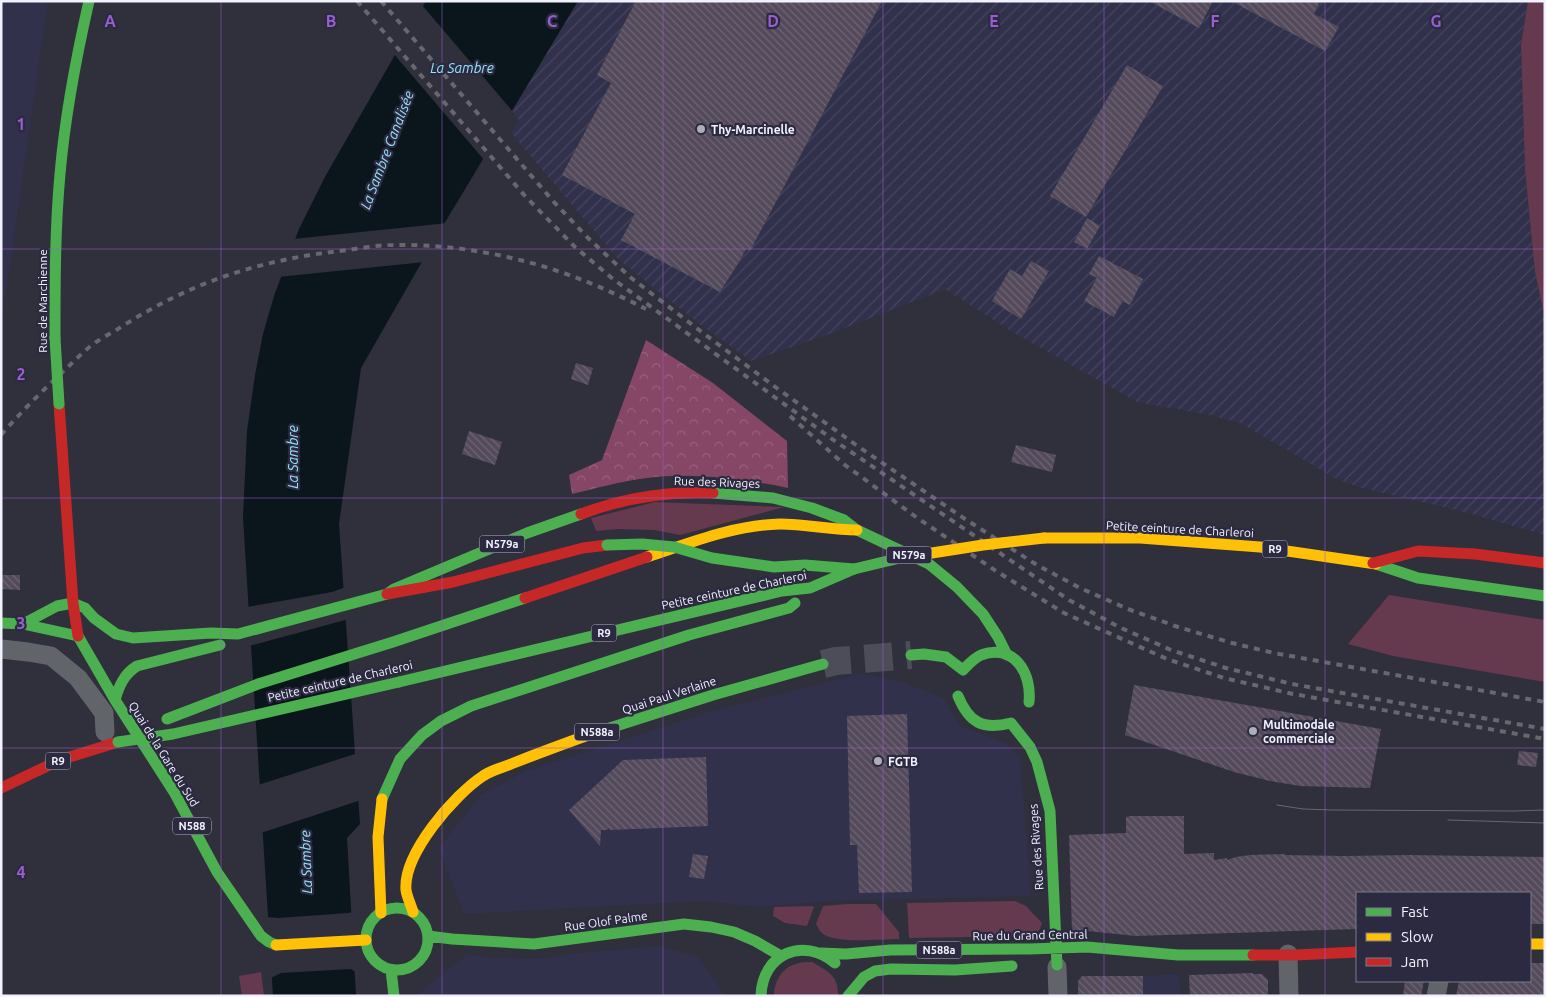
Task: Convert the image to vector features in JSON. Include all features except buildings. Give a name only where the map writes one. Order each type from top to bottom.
[{"type":"main road","name":"Rue de Marchienne","points":[[78,636],[73,603],[55,338],[56,232],[64,133],[78,46],[89,1]]},
{"type":"main road","name":"Rue des Rivages","points":[[387,594],[394,589],[527,533],[568,517],[621,501],[688,492],[773,498],[812,508],[844,520],[857,530],[929,564],[957,587],[983,614],[1007,655]]},
{"type":"main road","points":[[111,737],[155,725],[258,684],[393,642],[722,532],[753,526],[780,524],[808,524],[838,530],[857,530]]},
{"type":"main road","name":"Petite ceinture de Charleroi","points":[[1,788],[111,737],[140,740],[191,730],[782,591],[810,588],[854,569],[900,558],[983,545],[1044,538],[1140,538],[1260,547],[1373,564],[1418,578],[1545,596]]},
{"type":"main road","points":[[387,594],[453,582],[583,548],[607,545],[642,544],[674,547],[712,558],[774,567],[805,565],[854,569]]},
{"type":"main road","points":[[1373,564],[1418,551],[1475,554],[1545,563]]},
{"type":"main road","points":[[381,913],[378,845],[382,800],[400,759],[422,735],[441,721],[472,706],[690,634],[789,608],[810,588]]},
{"type":"main road","name":"N579a","points":[[73,603],[85,608],[94,618],[116,634],[134,638],[212,633],[238,634],[387,594]]},
{"type":"main road","points":[[23,624],[57,606],[73,603]]},
{"type":"main road","points":[[1,623],[23,624],[78,636]]},
{"type":"main road","name":"N579a","points":[[114,700],[120,683],[128,671],[137,666],[218,647],[238,634]]},
{"type":"main road","name":"Quai de la Gare du Sud","points":[[78,636],[114,700],[174,792],[217,872],[262,936],[276,945],[364,940]]},
{"type":"main road","points":[[911,655],[946,656],[963,671],[972,661],[982,655],[995,653],[1007,655],[1020,663],[1026,670],[1032,692],[1029,702]]},
{"type":"main road","name":"Quai Paul Verlaine","points":[[413,912],[406,891],[407,876],[417,850],[440,817],[460,795],[484,776],[555,746],[713,695],[823,664]]},
{"type":"main road","name":"Rue des Rivages","points":[[958,696],[962,710],[972,720],[984,726],[998,727],[1012,722],[1030,746],[1037,762],[1050,811],[1056,948],[1059,966]]},
{"type":"main road","points":[[413,912],[392,908],[381,913],[373,920],[364,940],[369,952],[383,967],[391,970],[410,968],[424,955],[428,946],[428,936]]},
{"type":"main road","name":"N588a","points":[[413,912],[421,918],[426,926],[428,936]]},
{"type":"main road","name":"Rue Olof Palme","points":[[428,936],[534,944],[684,924],[729,930],[755,941],[781,956]]},
{"type":"main road","points":[[1531,944],[1545,944]]},
{"type":"main road","name":"Rue du Grand Central","points":[[821,953],[846,954],[890,950],[1056,948],[1093,948],[1178,955],[1356,952]]},
{"type":"main road","name":"N588a","points":[[781,956],[794,950],[808,949],[821,953]]},
{"type":"main road","points":[[821,953],[833,960],[841,971]]},
{"type":"main road","name":"Rue du Grand Central","points":[[1123,961],[1178,955]]},
{"type":"main road","points":[[761,996],[761,986],[765,974],[781,956]]},
{"type":"main road","name":"N588a","points":[[848,996],[864,976],[875,971],[891,969],[955,970],[1023,965]]},
{"type":"main road","points":[[391,970],[394,996]]},
{"type":"main road","name":"N588a","points":[[846,983],[848,996]]},
{"type":"street","points":[[1,649],[51,656],[78,678],[104,713],[111,737]]},
{"type":"street","points":[[1288,954],[1289,996]]},
{"type":"street","points":[[1058,996],[1059,966]]},
{"type":"street","points":[[1436,996],[1439,982]]},
{"type":"shaded area","points":[[1,1],[48,1],[1,328]]},
{"type":"shaded area","name":"Thy-Marcinelle","points":[[578,1],[1528,1],[1521,45],[1525,169],[1535,272],[1545,318],[1545,535],[1461,511],[1358,487],[1335,478],[1240,423],[1210,415],[1137,402],[1014,333],[945,289],[832,333],[751,361],[697,322],[619,260],[511,133],[519,120],[512,111]]},
{"type":"shaded area","points":[[1528,1],[1545,1],[1545,318],[1535,272],[1525,169],[1521,45]]},
{"type":"shaded area","points":[[655,502],[784,507],[680,535],[654,530],[618,529],[596,531],[591,518]]},
{"type":"shaded area","points":[[1389,595],[1545,620],[1545,682],[1393,656],[1348,644]]},
{"type":"shaded area","points":[[862,673],[905,683],[944,698],[960,726],[1006,743],[1020,757],[1031,896],[826,901],[758,907],[703,901],[464,914],[439,848],[481,795],[524,772],[709,712]]},
{"type":"shaded area","points":[[1015,901],[1026,906],[1042,923],[1040,929],[1033,936],[909,938],[907,903]]},
{"type":"shaded area","points":[[876,904],[899,932],[899,939],[849,940],[830,937],[822,933],[816,924],[823,906]]},
{"type":"shaded area","points":[[774,907],[814,907],[807,926],[785,923],[773,916]]},
{"type":"shaded area","points":[[658,946],[698,957],[726,996],[415,996],[468,954],[486,957],[537,959],[587,952]]},
{"type":"shaded area","points":[[812,962],[831,974],[838,989],[838,996],[774,996],[777,981],[787,968],[800,963]]},
{"type":"shaded area","points":[[261,972],[264,996],[242,996],[239,976]]},
{"type":"shaded area","points":[[1179,974],[1181,996],[1143,996],[1143,976]]},
{"type":"green space","points":[[646,340],[713,383],[787,441],[788,488],[736,479],[664,476],[638,479],[572,494],[569,475],[602,460]]},
{"type":"water","name":"La Sambre","points":[[426,1],[578,1],[435,239],[361,368],[339,524],[360,824],[347,838],[356,996],[273,996],[243,518],[247,431],[255,375],[263,334],[274,296],[299,229],[326,175]]},
{"type":"pier","points":[[421,4],[514,113],[485,161],[393,53]]},
{"type":"pier","points":[[448,223],[425,262],[278,277],[293,239]]},
{"type":"pier","points":[[346,587],[349,619],[249,646],[247,607],[332,592]]},
{"type":"pier","points":[[358,753],[361,800],[261,833],[258,785]]},
{"type":"pier","points":[[353,912],[357,973],[351,969],[281,973],[271,978],[269,983],[265,915],[278,918]]},
{"type":"tunnel","points":[[823,664],[836,661],[911,655]]},
{"type":"tram line","points":[[1277,805],[1303,809],[1332,810],[1545,810]]},
{"type":"tram line","points":[[1448,820],[1545,823]]},
{"type":"railway","points":[[357,1],[525,196],[575,247],[613,279],[832,439],[1069,600],[1121,628],[1171,650],[1226,668],[1292,684],[1545,729]]},
{"type":"railway","points":[[381,1],[553,201],[588,238],[630,277],[778,389],[856,445],[1037,565],[1080,588],[1128,609],[1178,627],[1232,643],[1274,653],[1545,702]]},
{"type":"railway","points":[[1,435],[50,384],[82,353],[99,340],[148,311],[202,285],[258,266],[287,259],[387,245],[458,248],[508,257],[556,270],[602,288],[646,309]]},
{"type":"railway","points":[[790,416],[845,465],[916,517],[996,571],[1064,613],[1167,659],[1224,678],[1293,694],[1545,739]]},
{"type":"traffic: fast","points":[[55,338],[56,236],[62,152],[72,87],[89,1]]},
{"type":"traffic: fast","points":[[55,338],[59,404]]},
{"type":"traffic: fast","points":[[713,493],[773,498],[812,508],[844,520],[857,530],[929,564],[957,587],[983,614],[1007,655]]},
{"type":"traffic: fast","points":[[23,624],[57,606],[73,603],[85,608],[94,618],[116,634],[133,638],[211,633],[238,634],[387,594],[394,589],[527,533],[581,514]]},
{"type":"traffic: fast","points":[[607,545],[642,544],[674,547],[712,558],[774,567],[805,565],[854,569]]},
{"type":"traffic: fast","points":[[399,682],[782,591],[810,588],[854,569],[900,558]]},
{"type":"traffic: fast","points":[[1376,564],[1418,578],[1545,596]]},
{"type":"traffic: fast","points":[[167,719],[258,684],[525,598]]},
{"type":"traffic: fast","points":[[382,799],[400,759],[422,735],[441,721],[471,706],[689,635],[789,608],[795,603]]},
{"type":"traffic: fast","points":[[1,623],[23,624],[78,636],[115,700],[174,792],[217,872],[261,936],[276,945]]},
{"type":"traffic: fast","points":[[115,700],[123,681],[137,666],[220,645]]},
{"type":"traffic: fast","points":[[911,655],[924,654],[946,657],[963,670],[981,655],[993,652],[1003,653],[1019,663],[1024,671],[1029,691],[1029,702]]},
{"type":"traffic: fast","points":[[594,733],[713,695],[823,664]]},
{"type":"traffic: fast","points":[[118,742],[173,734],[399,682]]},
{"type":"traffic: fast","points":[[958,696],[967,713],[978,722],[992,726],[1011,723],[1030,747],[1037,762],[1050,811],[1057,965]]},
{"type":"traffic: fast","points":[[397,908],[409,910],[419,917],[426,927],[428,939],[426,951],[419,961],[409,968],[397,970],[385,968],[375,961],[368,951],[366,939],[368,927],[375,917],[385,910],[397,908]]},
{"type":"traffic: fast","points":[[428,936],[534,944],[684,924],[734,932],[755,941],[781,956]]},
{"type":"traffic: fast","points":[[821,953],[846,954],[890,950],[1087,947],[1178,955],[1253,955]]},
{"type":"traffic: fast","points":[[761,996],[763,981],[768,969],[776,960],[786,954],[810,951],[823,955],[835,963]]},
{"type":"traffic: fast","points":[[848,996],[864,977],[875,971],[891,969],[955,970],[1012,966]]},
{"type":"traffic: fast","points":[[391,970],[394,996]]},
{"type":"traffic: slow","points":[[647,557],[729,531],[763,525],[790,524],[857,530]]},
{"type":"traffic: slow","points":[[1044,538],[1140,538],[1260,547],[1376,564]]},
{"type":"traffic: slow","points":[[900,558],[1044,538]]},
{"type":"traffic: slow","points":[[413,912],[406,890],[407,876],[413,860],[421,843],[432,827],[458,797],[489,772],[594,733]]},
{"type":"traffic: slow","points":[[381,913],[378,837],[382,799]]},
{"type":"traffic: slow","points":[[276,945],[366,940]]},
{"type":"traffic: slow","points":[[1531,944],[1545,944]]},
{"type":"traffic: jam","points":[[59,404],[73,603],[78,636]]},
{"type":"traffic: jam","points":[[581,514],[597,508],[646,497],[679,493],[713,493]]},
{"type":"traffic: jam","points":[[387,594],[453,582],[583,548],[607,545]]},
{"type":"traffic: jam","points":[[1373,563],[1418,551],[1475,554],[1545,563]]},
{"type":"traffic: jam","points":[[525,598],[647,557]]},
{"type":"traffic: jam","points":[[1,788],[60,760],[118,742]]},
{"type":"traffic: jam","points":[[1253,955],[1356,952]]},
{"type":"place","name":"Thy-Marcinelle","points":[[701,129]]},
{"type":"place","name":"Multimodale commerciale","points":[[1253,731]]},
{"type":"place","name":"FGTB","points":[[878,761]]},
{"type":"water label","name":"La Sambre Canalisée","points":[[387,150]]}]
